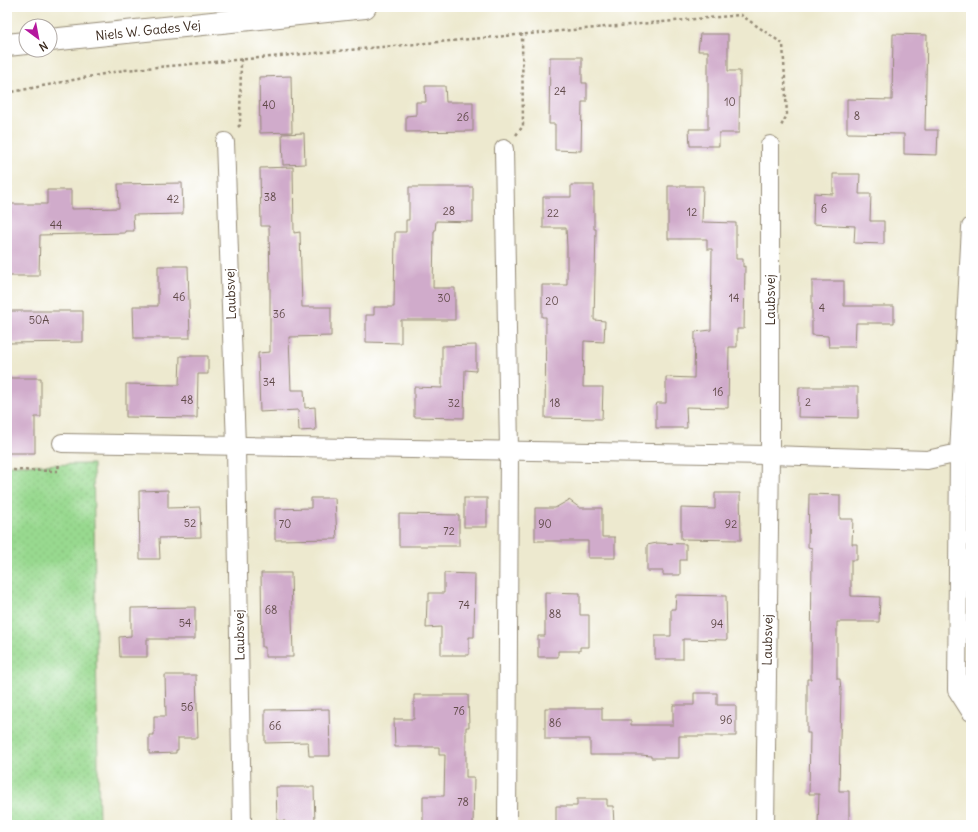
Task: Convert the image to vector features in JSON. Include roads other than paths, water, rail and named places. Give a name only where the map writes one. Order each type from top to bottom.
[{"type":"street","name":"Niels W. Gades Vej","points":[[58,39],[365,7]]},
{"type":"street","points":[[7,45],[18,44]]},
{"type":"street","name":"Laubsvej","points":[[225,142],[236,445],[242,825]]},
{"type":"street","name":"Laubsvej","points":[[765,825],[770,455],[770,144]]},
{"type":"street","points":[[504,149],[509,450],[507,825]]},
{"type":"street","points":[[971,227],[965,453],[964,572],[957,690],[971,712]]},
{"type":"street","points":[[62,443],[770,455],[927,460],[965,453]]}]
